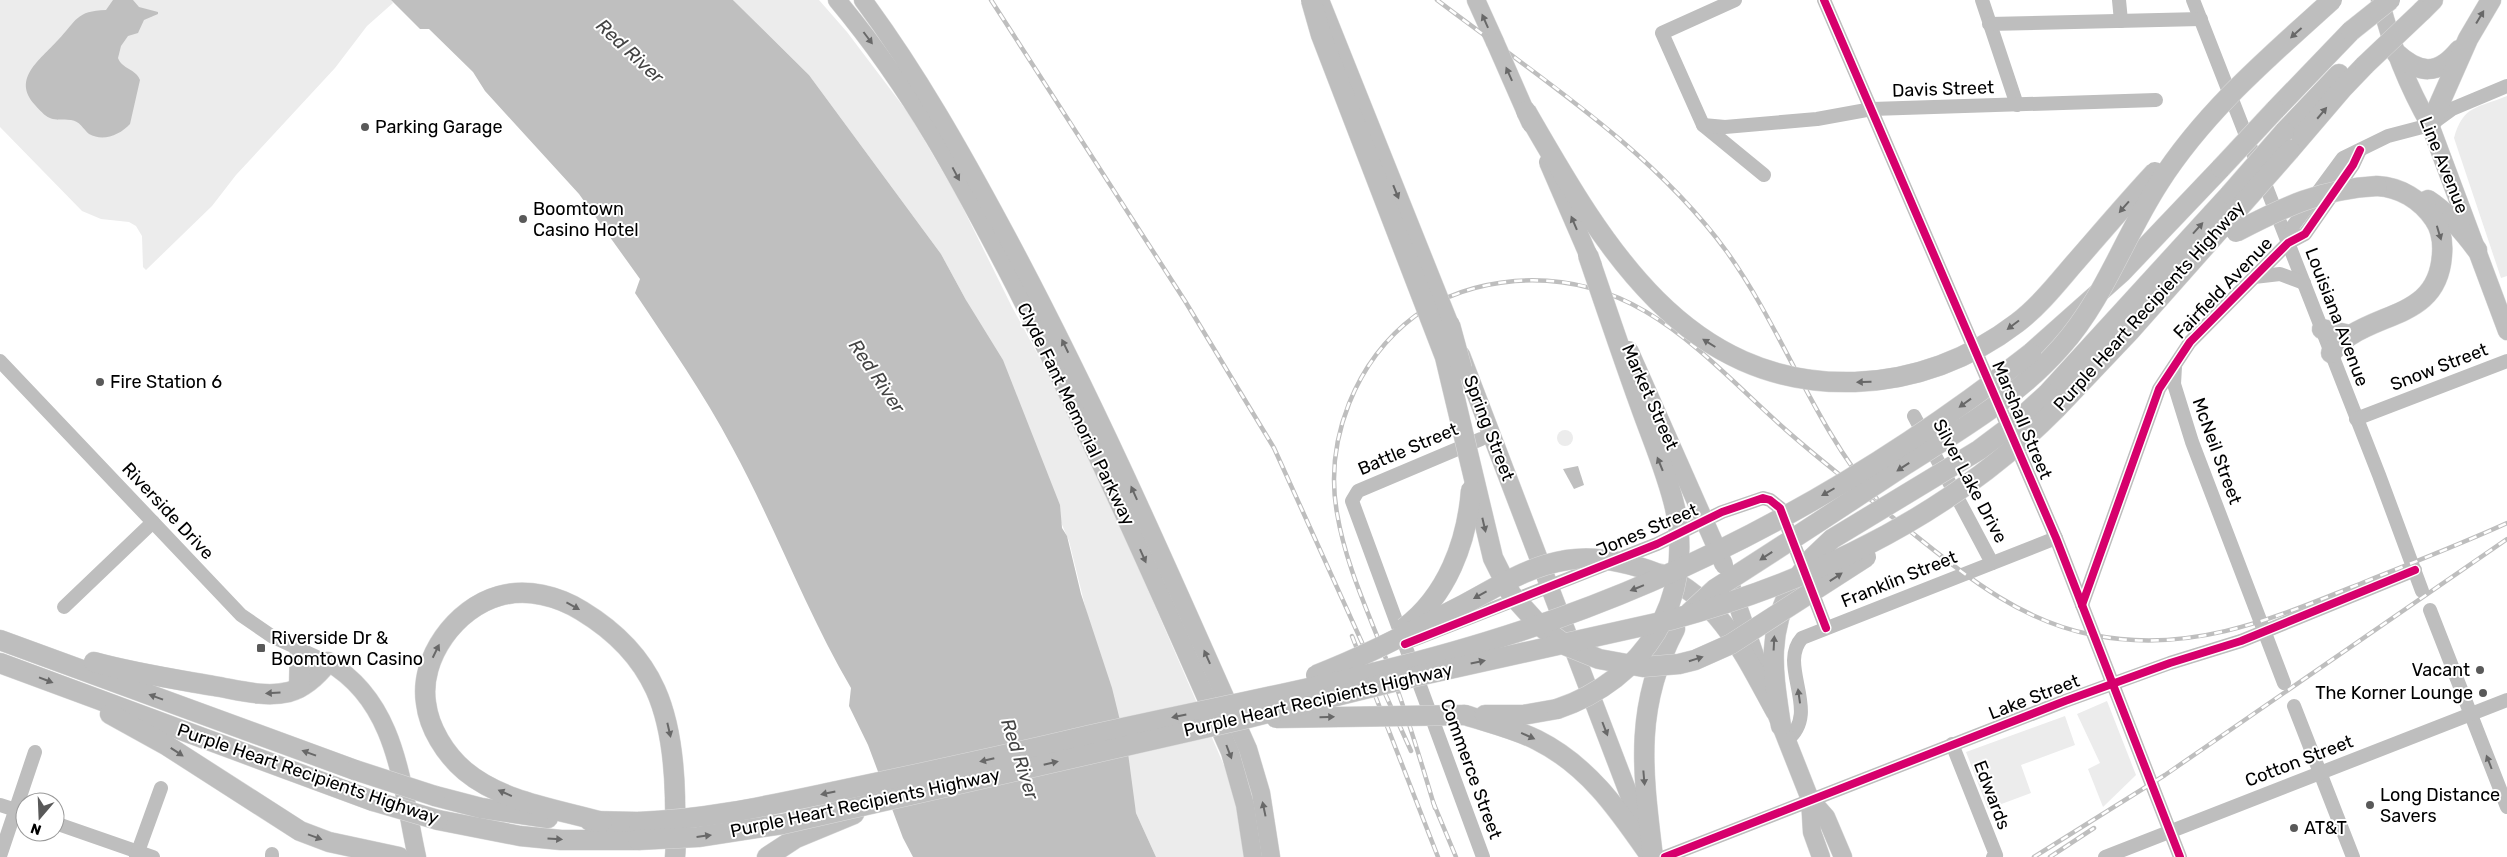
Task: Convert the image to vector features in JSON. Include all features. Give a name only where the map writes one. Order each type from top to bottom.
[{"type":"highway","points":[[1311,0],[1321,34],[1445,357],[1493,558],[1511,594],[1540,626],[1582,653],[1614,663],[1660,667],[1695,660],[1731,644],[1880,548],[1932,509]]},
{"type":"highway","points":[[1652,857],[1644,778],[1643,744],[1652,682],[1674,630],[1715,589],[2001,402],[2045,364],[2076,329],[2093,304],[2147,202],[2184,148],[2236,88],[2332,0]]},
{"type":"highway","name":"Purple Heart Recipients Highway","points":[[8,643],[355,770],[435,796],[525,815],[602,822],[638,831],[726,833],[783,824],[898,798],[1244,711],[1488,642],[1603,602],[1681,569],[1795,511],[1869,468],[1963,405],[2031,353],[2121,273],[2376,3],[2390,0]]},
{"type":"highway","points":[[2393,47],[2417,68],[2429,70],[2439,68],[2449,62],[2468,38],[2491,0]]},
{"type":"highway","name":"Purple Heart Recipients Highway","points":[[0,663],[373,800],[438,820],[520,836],[561,840],[638,831],[717,816],[1409,678],[1670,620],[1761,592],[1811,572],[1932,509],[2013,450],[2052,401],[2146,311],[2235,201],[2287,141],[2363,59],[2423,3]]},
{"type":"highway","points":[[2430,125],[2468,38]]},
{"type":"highway","points":[[1526,111],[1576,198],[1605,241],[1635,278],[1670,314],[1719,349],[1749,363],[1780,374],[1830,382],[1872,381],[1923,372],[1962,356],[1995,339],[2035,307],[2138,191],[2184,148]]},
{"type":"highway","points":[[2331,353],[2350,335],[2415,306],[2430,290],[2440,270],[2442,242],[2435,221],[2414,198],[2381,186]]},
{"type":"highway","points":[[2146,311],[2236,232],[2285,206],[2319,195],[2381,186],[2414,194],[2435,205],[2465,233],[2477,250]]},
{"type":"highway","points":[[1781,726],[1774,674],[1774,648],[1778,617],[1792,585],[1812,558],[1832,539],[1978,450],[2052,401],[2235,201]]},
{"type":"highway","points":[[1244,711],[1523,715],[1557,709],[1589,697],[1632,665],[1660,625],[1673,592],[1678,566],[1679,538],[1675,510],[1668,483],[1588,254]]},
{"type":"highway","points":[[1348,662],[1415,619],[1446,580],[1461,542],[1470,503],[1472,443],[1463,374],[1450,325]]},
{"type":"highway","points":[[2322,329],[2350,335]]},
{"type":"highway","points":[[1244,711],[1348,662],[1374,652],[1523,573],[1548,564],[1569,560],[1599,559],[1635,565],[1660,574],[1679,583],[1708,604],[1738,645],[1781,726]]},
{"type":"highway","points":[[602,822],[530,803],[504,793],[465,771],[444,748],[432,726],[425,702],[433,655],[444,635],[457,620],[479,604],[499,596],[522,593],[546,595],[560,600],[595,619],[616,636],[636,657],[652,682],[663,706],[670,732],[674,758],[675,857]]},
{"type":"highway","points":[[8,643],[78,657],[141,674],[256,693],[283,693],[299,688],[316,676],[328,662]]},
{"type":"highway","points":[[299,688],[300,648]]},
{"type":"highway","points":[[75,691],[118,719],[166,745],[300,831],[329,842],[400,857]]},
{"type":"highway","points":[[1465,714],[1538,740],[1577,766],[1612,802],[1652,857]]},
{"type":"highway","points":[[767,857],[796,838],[898,798]]},
{"type":"main road","name":"Clyde Fant Memorial Parkway","points":[[837,0],[865,33],[919,110],[955,171],[1053,360],[1230,752],[1245,805],[1253,857]]},
{"type":"main road","name":"Clyde Fant Memorial Parkway","points":[[863,0],[909,66],[959,147],[1054,323],[1091,398],[1248,749],[1263,801],[1271,857]]},
{"type":"main road","name":"Spring Street","points":[[1320,0],[1450,325],[1652,857]]},
{"type":"main road","name":"Market Street","points":[[1476,0],[1724,564],[1781,726],[1810,799],[1811,820],[1818,850]]},
{"type":"main road","name":"Line Avenue","points":[[2376,3],[2412,93],[2430,125],[2507,331]]},
{"type":"main road","points":[[328,662],[356,683],[382,718],[391,742],[417,857]]},
{"type":"main road","name":"Market Street","points":[[1810,799],[1826,817],[1843,857]]},
{"type":"street","points":[[1735,0],[1662,33],[1703,125],[1764,175]]},
{"type":"street","name":"Marshall Street","points":[[1824,0],[2056,538],[2180,857]]},
{"type":"street","points":[[1982,0],[2016,105]]},
{"type":"street","points":[[2119,0],[2121,21]]},
{"type":"street","name":"Louisiana Avenue","points":[[2193,0],[2422,591]]},
{"type":"street","points":[[1990,24],[2201,19]]},
{"type":"street","name":"Fairfield Avenue","points":[[2180,354],[2288,243],[2306,234],[2353,165],[2360,150],[2388,136],[2430,125],[2452,109],[2507,86]]},
{"type":"street","name":"Davis Street","points":[[1703,125],[1725,127],[1817,119],[1872,109],[2156,100]]},
{"type":"street","points":[[2254,276],[2280,274],[2304,284]]},
{"type":"street","points":[[2082,605],[2158,390],[2180,354]]},
{"type":"street","name":"McNeil Street","points":[[2180,354],[2173,378],[2175,391],[2192,442],[2284,683]]},
{"type":"street","name":"Riverside Drive","points":[[0,361],[247,620],[273,637],[328,662]]},
{"type":"street","name":"Snow Street","points":[[2356,419],[2507,361]]},
{"type":"street","name":"Silver Lake Drive","points":[[1914,416],[1992,563]]},
{"type":"street","name":"Battle Street","points":[[1352,497],[1358,491],[1481,439]]},
{"type":"street","name":"Commerce Street","points":[[1352,497],[1353,506],[1483,857]]},
{"type":"street","name":"Jones Street","points":[[1405,644],[1657,544],[1722,512],[1763,498],[1776,503],[1780,508],[1826,628]]},
{"type":"street","points":[[64,607],[153,522]]},
{"type":"street","name":"Franklin Street","points":[[1781,726],[1796,730],[1801,711],[1795,650],[1802,638],[2056,538]]},
{"type":"street","name":"Lake Street","points":[[1664,857],[1952,744],[2265,630],[2415,570]]},
{"type":"street","points":[[2430,610],[2507,807]]},
{"type":"street","name":"Cotton Street","points":[[2105,857],[2507,700]]},
{"type":"street","points":[[2294,706],[2353,857]]},
{"type":"street","name":"Edwards","points":[[1952,744],[1996,855],[1993,857]]},
{"type":"street","points":[[25,792],[35,752]]},
{"type":"street","points":[[137,854],[161,788]]},
{"type":"street","points":[[0,805],[15,810]]},
{"type":"street","points":[[0,856],[15,823]]},
{"type":"street","points":[[65,828],[137,854],[153,857]]},
{"type":"shaded area","points":[[0,0],[391,0],[393,3],[367,26],[335,68],[236,175],[212,206],[146,270],[143,267],[142,236],[136,226],[129,222],[101,219],[82,211],[0,127]]},
{"type":"shaded area","points":[[733,0],[819,0],[847,32],[909,114],[957,196],[1012,307],[1056,388],[1103,486],[1229,777],[1240,811],[1245,857],[1156,857],[1136,813],[1069,541],[966,300],[941,254],[809,75]]},
{"type":"shaded area","points":[[2507,96],[2507,276],[2501,278],[2454,138],[2462,119],[2467,113]]},
{"type":"shaded area","points":[[1565,430],[1571,432],[1573,438],[1571,444],[1565,446],[1559,444],[1557,438],[1559,432]]},
{"type":"shaded area","points":[[2107,701],[2136,775],[2103,807],[2088,769],[2100,763],[2077,714]]},
{"type":"shaded area","points":[[2065,716],[2075,745],[2021,765],[2031,793],[1988,809],[1966,752]]},
{"type":"water","points":[[113,0],[133,0],[139,7],[158,12],[158,14],[144,20],[138,33],[128,36],[121,46],[118,58],[120,62],[135,73],[140,80],[130,124],[116,134],[100,137],[89,134],[74,121],[48,117],[28,96],[26,87],[27,78],[36,62],[78,18],[89,12],[106,10]]},
{"type":"water","name":"Red River","points":[[391,0],[733,0],[809,75],[941,254],[966,300],[1003,360],[1060,505],[1062,528],[1067,536],[1081,594],[1112,688],[1128,753],[1136,813],[1156,857],[913,857],[903,838],[868,745],[849,706],[851,688],[819,629],[732,447],[698,388],[635,293],[640,279],[579,194],[485,91],[473,72],[429,29],[420,29]]},
{"type":"water","points":[[1578,466],[1584,485],[1574,489],[1563,469]]},
{"type":"railway","points":[[991,0],[1185,301],[1274,448],[1411,751]]},
{"type":"railway","points":[[1437,0],[1553,86],[1629,147],[1697,215],[1727,252],[1747,282],[1835,441],[1877,499]]},
{"type":"railway","points":[[1435,808],[1403,706],[1384,652],[1360,594],[1347,554],[1337,513],[1334,485],[1335,458],[1340,430],[1349,404],[1361,378],[1376,355],[1394,334],[1415,316],[1450,296],[1476,288],[1515,281],[1559,282],[1598,290],[1633,305],[1666,324],[1696,348],[1813,453],[1964,574],[2012,605],[2037,617],[2064,628],[2093,635],[2130,640],[2165,640],[2200,636],[2234,629],[2300,607],[2507,523]]},
{"type":"railway","points":[[2034,857],[2165,775],[2507,539]]},
{"type":"railway","points":[[1352,636],[1438,857]]},
{"type":"railway","points":[[1433,802],[1456,857]]},
{"type":"railway","points":[[2050,857],[2094,828]]},
{"type":"cycle path","points":[[1824,0],[2056,538],[2180,857]]},
{"type":"cycle path","points":[[2082,605],[2159,389],[2190,342],[2288,243],[2305,234],[2353,165],[2360,150]]},
{"type":"cycle path","points":[[1405,644],[1657,544],[1722,512],[1763,498],[1770,500],[1780,508],[1826,628]]},
{"type":"cycle path","points":[[1665,857],[2065,701],[2170,663],[2241,641],[2415,570]]},
{"type":"place","name":"Parking Garage","points":[[365,127]]},
{"type":"place","name":"Boomtown Casino Hotel","points":[[523,219]]},
{"type":"place","name":"Fire Station 6","points":[[100,382]]},
{"type":"place","name":"Riverside Dr & Boomtown Casino","points":[[261,648]]},
{"type":"place","name":"Vacant","points":[[2480,670]]},
{"type":"place","name":"The Korner Lounge","points":[[2483,693]]},
{"type":"place","name":"Long Distance Savers","points":[[2370,805]]},
{"type":"place","name":"AT&T","points":[[2294,828]]}]
